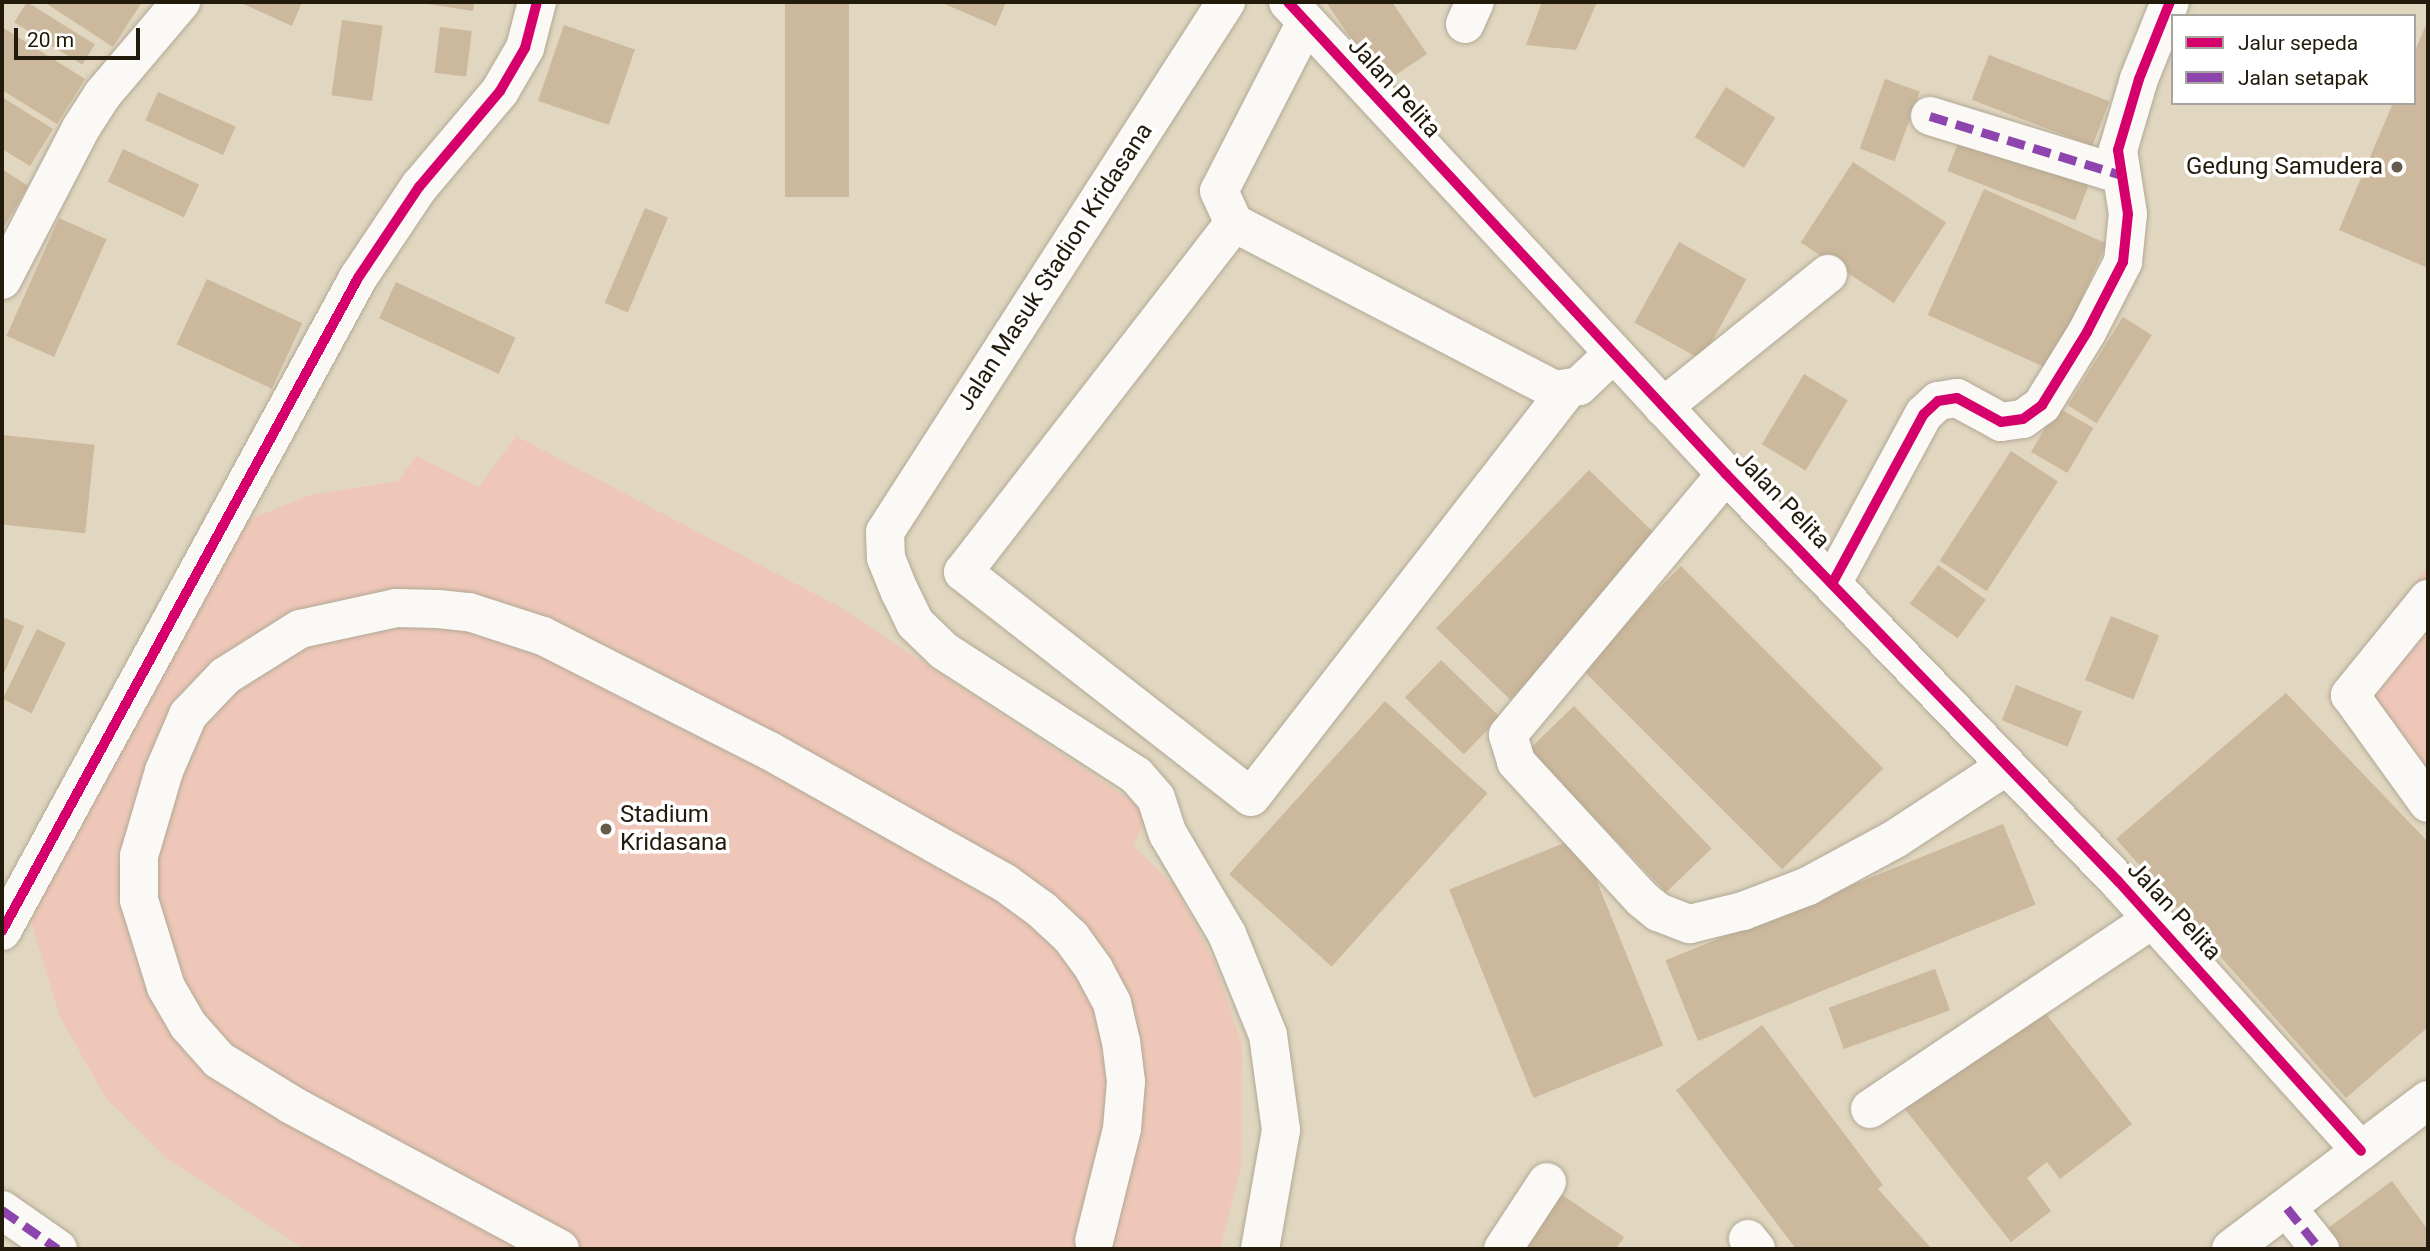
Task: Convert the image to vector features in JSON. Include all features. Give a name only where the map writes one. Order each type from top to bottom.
[{"type":"street","points":[[2,280],[81,128],[103,94],[181,2]]},
{"type":"street","points":[[2,931],[358,278],[419,187],[500,91],[525,48],[537,2]]},
{"type":"street","name":"Jalan Masuk Stadion Kridasana","points":[[1226,2],[884,532],[886,558],[915,622],[944,651],[1136,775],[1156,798],[1168,834],[1227,934],[1268,1035],[1280,1130],[1259,1249]]},
{"type":"street","points":[[1833,582],[1924,414],[1938,401],[1957,398],[2001,422],[2023,419],[2042,405],[2123,261],[2128,214],[2119,174],[2118,150],[2139,79],[2170,2]]},
{"type":"street","points":[[1297,12],[1219,191],[1234,223],[1555,390],[1579,386],[1613,354]]},
{"type":"street","name":"Jalan Pelita","points":[[1297,12],[1726,474],[1833,582],[2005,767],[2153,919],[2361,1151]]},
{"type":"street","points":[[1930,116],[2119,174]]},
{"type":"street","points":[[1234,223],[963,572],[1251,797],[1567,390]]},
{"type":"street","points":[[1663,407],[1828,274]]},
{"type":"street","points":[[1726,474],[1508,735],[1516,762],[1642,899],[1657,912],[1690,924],[1743,911],[1808,886],[1895,839],[2005,767]]},
{"type":"street","points":[[2428,599],[2350,695],[2428,803]]},
{"type":"street","points":[[560,1249],[292,1105],[219,1060],[188,1025],[166,987],[139,900],[139,856],[164,771],[188,715],[225,676],[300,629],[396,608],[428,608],[469,612],[543,636],[780,757],[1005,883],[1042,910],[1071,937],[1094,969],[1112,1003],[1121,1041],[1126,1083],[1122,1129],[1098,1247]]},
{"type":"street","points":[[1870,1110],[2153,919]]},
{"type":"street","points":[[2231,1249],[2428,1100]]},
{"type":"street","points":[[1503,1249],[1547,1182]]},
{"type":"street","points":[[2,1210],[58,1249]]},
{"type":"street","points":[[2283,1211],[2303,1249]]},
{"type":"street","points":[[2283,1211],[2320,1249]]},
{"type":"shaded area","name":"Stadium Kridasana","points":[[516,436],[838,606],[1149,812],[1133,846],[1176,887],[1216,966],[1242,1046],[1241,1167],[1220,1249],[305,1249],[168,1159],[106,1098],[60,1017],[27,908],[238,524],[310,495],[399,481],[416,456],[479,487]]},
{"type":"shaded area","points":[[2428,566],[2428,797],[2326,696]]},
{"type":"building","points":[[27,2],[95,44],[82,65],[14,22]]},
{"type":"building","points":[[44,2],[142,2],[113,47]]},
{"type":"building","points":[[239,2],[302,2],[292,26]]},
{"type":"building","points":[[415,2],[474,2],[473,11]]},
{"type":"building","points":[[785,2],[849,2],[849,197],[785,197]]},
{"type":"building","points":[[940,2],[1006,2],[996,26]]},
{"type":"building","points":[[1326,2],[1392,2],[1427,54],[1382,84]]},
{"type":"building","points":[[1542,2],[1597,2],[1576,50],[1526,45]]},
{"type":"building","points":[[342,20],[383,26],[372,101],[331,95]]},
{"type":"building","name":"Gedung Samudera","points":[[2428,20],[2428,268],[2339,230],[2392,105],[2416,105],[2416,48]]},
{"type":"building","points":[[564,25],[635,49],[609,125],[538,101]]},
{"type":"building","points":[[2,27],[85,79],[57,124],[2,90]]},
{"type":"building","points":[[440,27],[472,31],[466,77],[434,73]]},
{"type":"building","points":[[1989,55],[2109,101],[2092,146],[1972,100]]},
{"type":"building","points":[[1885,79],[1920,92],[1894,161],[1860,149]]},
{"type":"building","points":[[1726,87],[1775,118],[1744,168],[1695,137]]},
{"type":"building","points":[[158,92],[236,127],[223,155],[145,120]]},
{"type":"building","points":[[2,97],[53,129],[30,166],[2,149]]},
{"type":"building","points":[[1963,130],[2091,179],[2075,220],[1947,171]]},
{"type":"building","points":[[123,149],[199,184],[184,217],[108,182]]},
{"type":"building","points":[[1853,162],[1946,222],[1894,303],[1801,243]]},
{"type":"building","points":[[2,169],[28,186],[2,230]]},
{"type":"building","points":[[1984,189],[2106,244],[2050,370],[1928,315]]},
{"type":"building","points":[[645,208],[668,218],[628,313],[605,303]]},
{"type":"building","points":[[59,218],[107,239],[54,357],[7,336]]},
{"type":"building","points":[[1679,242],[1746,279],[1702,360],[1634,322]]},
{"type":"building","points":[[207,279],[302,323],[272,389],[177,344]]},
{"type":"building","points":[[396,282],[516,338],[499,374],[379,318]]},
{"type":"building","points":[[2123,317],[2152,335],[2097,423],[2068,405]]},
{"type":"building","points":[[1804,374],[1848,400],[1805,471],[1762,444]]},
{"type":"building","points":[[2057,407],[2093,428],[2067,473],[2031,452]]},
{"type":"building","points":[[2,435],[94,445],[85,533],[2,524]]},
{"type":"building","points":[[2011,451],[2058,481],[1987,591],[1940,561]]},
{"type":"building","points":[[1589,470],[1663,542],[1510,700],[1436,628]]},
{"type":"building","points":[[1938,565],[1986,600],[1958,639],[1910,604]]},
{"type":"building","points":[[1681,566],[1883,768],[1782,869],[1580,667]]},
{"type":"building","points":[[2111,616],[2159,635],[2133,699],[2085,680]]},
{"type":"building","points":[[2,617],[24,626],[2,678]]},
{"type":"building","points":[[37,629],[66,643],[32,713],[3,699]]},
{"type":"building","points":[[1441,660],[1500,717],[1464,754],[1405,697]]},
{"type":"building","points":[[2016,685],[2082,712],[2068,747],[2002,720]]},
{"type":"building","points":[[2286,693],[2428,842],[2428,1027],[2346,1098],[2116,839]]},
{"type":"building","points":[[1385,701],[1488,793],[1332,966],[1229,874]]},
{"type":"building","points":[[1574,706],[1712,848],[1666,892],[1529,750]]},
{"type":"building","points":[[2003,824],[2036,905],[1698,1041],[1666,960]]},
{"type":"building","points":[[1579,837],[1663,1046],[1533,1098],[1449,889]]},
{"type":"building","points":[[1935,969],[1950,1010],[1844,1049],[1829,1008]]},
{"type":"building","points":[[2043,1010],[2132,1124],[2060,1179],[2047,1162],[2027,1178],[2051,1211],[2011,1242],[1904,1108]]},
{"type":"building","points":[[1762,1025],[1883,1185],[1878,1189],[1932,1249],[1796,1249],[1676,1090]]},
{"type":"building","points":[[2392,1181],[2428,1230],[2428,1249],[2326,1249],[2316,1237]]},
{"type":"building","points":[[1552,1188],[1624,1237],[1616,1249],[1512,1249]]},
{"type":"marked path","points":[[1930,116],[2119,174]]},
{"type":"marked path","points":[[2287,1208],[2320,1249]]},
{"type":"marked path","points":[[2,1210],[58,1249]]},
{"type":"cycle path","points":[[2,931],[358,278],[419,187],[500,91],[525,48],[537,2]]},
{"type":"cycle path","points":[[1288,2],[1726,474],[2118,881],[2361,1151]]},
{"type":"cycle path","points":[[1833,582],[1924,414],[1938,401],[1957,398],[2001,422],[2023,419],[2042,405],[2087,332],[2123,262],[2128,214],[2118,150],[2139,79],[2170,2]]},
{"type":"place","name":"Gedung Samudera","points":[[2397,167]]},
{"type":"place","name":"Stadium Kridasana","points":[[606,829]]}]
